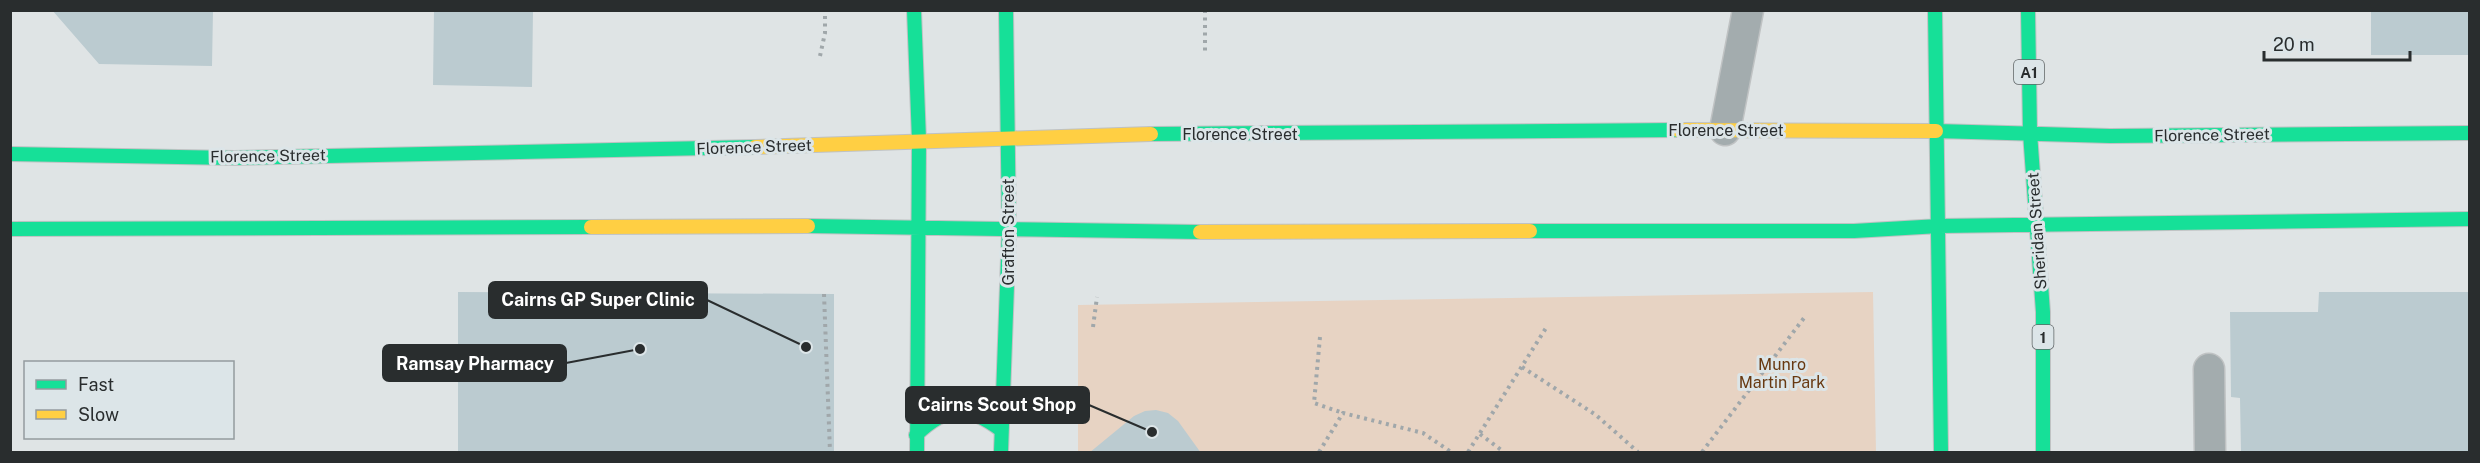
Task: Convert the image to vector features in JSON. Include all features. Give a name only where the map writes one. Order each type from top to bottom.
[{"type":"main road","points":[[914,10],[919,140],[917,453]]},
{"type":"main road","name":"Grafton Street","points":[[1001,453],[1009,230],[1006,10]]},
{"type":"main road","points":[[1935,10],[1942,314],[1941,453]]},
{"type":"main road","name":"Sheridan Street","points":[[2028,10],[2030,134],[2043,312],[2043,453]]},
{"type":"main road","name":"Florence Street","points":[[10,154],[234,158],[803,146],[1007,136],[1725,130],[1936,131],[2122,136],[2469,133]]},
{"type":"main road","points":[[10,229],[917,227],[1097,232],[1842,231],[2037,223],[2469,219]]},
{"type":"main road","points":[[916,435],[940,415],[955,413],[973,412],[1001,430]]},
{"type":"lane","points":[[1725,130],[1748,10]]},
{"type":"lane","points":[[2209,369],[2210,453]]},
{"type":"path","points":[[820,56],[825,33],[825,10]]},
{"type":"path","points":[[1205,10],[1205,52]]},
{"type":"path","points":[[824,294],[830,453]]},
{"type":"path","points":[[1093,327],[1097,297]]},
{"type":"path","points":[[1702,453],[1804,318]]},
{"type":"path","points":[[1468,453],[1546,328]]},
{"type":"path","points":[[1320,337],[1314,403],[1343,414],[1423,433],[1451,453]]},
{"type":"path","points":[[1522,367],[1596,415],[1638,453]]},
{"type":"path","points":[[1320,453],[1343,414]]},
{"type":"path","points":[[1480,434],[1504,453]]},
{"type":"green space","name":"Munro Martin Park","points":[[1873,292],[1876,452],[1078,452],[1078,305]]},
{"type":"building","points":[[52,10],[213,10],[212,66],[99,64]]},
{"type":"building","points":[[434,10],[533,10],[532,87],[433,85]]},
{"type":"building","points":[[2371,10],[2469,10],[2469,55],[2371,55]]},
{"type":"building","points":[[458,292],[834,294],[834,453],[458,453]]},
{"type":"building","points":[[2319,292],[2469,292],[2469,453],[2241,453],[2240,398],[2231,397],[2230,312],[2318,312]]},
{"type":"building","points":[[1156,410],[1168,413],[1178,421],[1201,453],[1089,453],[1134,416],[1145,411]]},
{"type":"traffic: fast","points":[[914,10],[919,140],[917,452]]},
{"type":"traffic: fast","points":[[1001,452],[1009,230],[1006,10]]},
{"type":"traffic: fast","points":[[1935,10],[1941,452]]},
{"type":"traffic: fast","points":[[2028,10],[2030,133],[2043,312],[2043,452]]},
{"type":"traffic: fast","points":[[1151,134],[1678,130]]},
{"type":"traffic: fast","points":[[1936,131],[2110,136],[2470,133]]},
{"type":"traffic: fast","points":[[10,154],[234,158],[755,147]]},
{"type":"traffic: fast","points":[[1939,226],[2470,219]]},
{"type":"traffic: fast","points":[[808,226],[1200,232]]},
{"type":"traffic: fast","points":[[1530,231],[1854,231],[1939,226]]},
{"type":"traffic: fast","points":[[10,229],[591,227]]},
{"type":"traffic: fast","points":[[916,435],[938,418],[958,412],[978,416],[1001,430]]},
{"type":"traffic: slow","points":[[1678,130],[1936,131]]},
{"type":"traffic: slow","points":[[755,147],[1151,134]]},
{"type":"traffic: slow","points":[[591,227],[808,226]]},
{"type":"traffic: slow","points":[[1200,232],[1530,231]]},
{"type":"place","name":"Cairns GP Super Clinic","points":[[806,347]]},
{"type":"place","name":"Ramsay Pharmacy","points":[[640,349]]},
{"type":"place","name":"Cairns Scout Shop","points":[[1152,432]]}]
